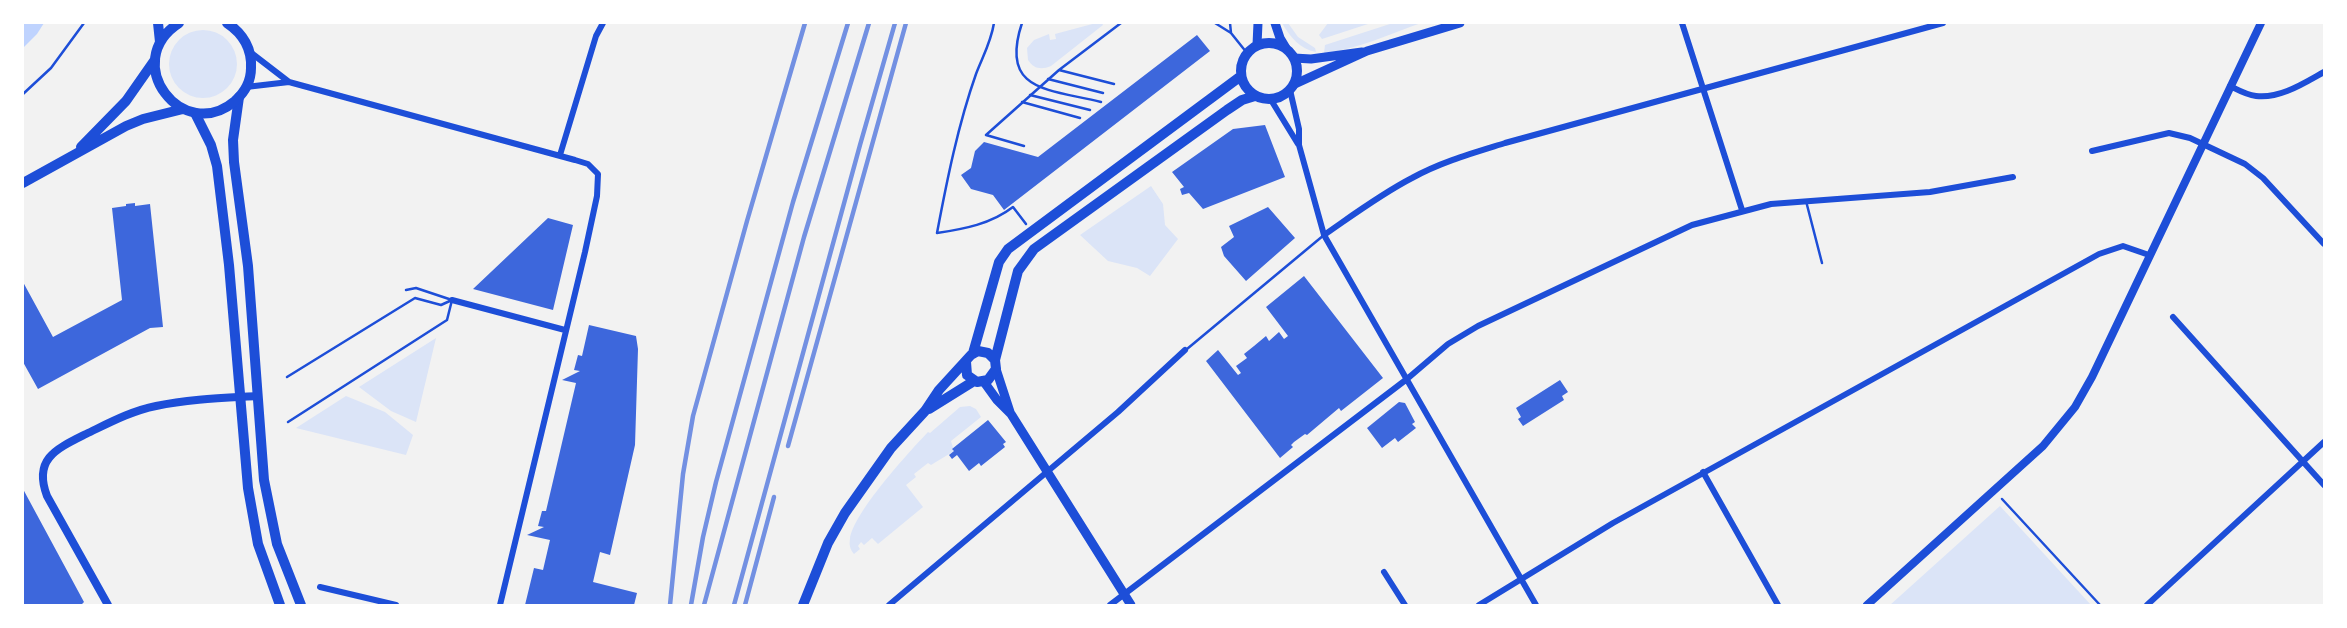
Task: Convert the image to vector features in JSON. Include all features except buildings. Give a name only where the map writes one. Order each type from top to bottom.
[{"type":"highway","points":[[158,23],[160,42]]},
{"type":"highway","points":[[179,23],[167,32],[160,42],[155,60],[156,77],[168,98],[183,109],[195,113],[219,111],[239,97],[246,88],[251,70],[250,52],[245,41],[230,24]]},
{"type":"highway","points":[[77,152],[126,101],[155,60]]},
{"type":"highway","points":[[23,183],[143,118],[183,109]]},
{"type":"main road","points":[[1258,23],[1258,45]]},
{"type":"main road","points":[[1275,23],[1280,38],[1294,58],[1297,71],[1293,87]]},
{"type":"main road","points":[[1415,35],[1444,23]]},
{"type":"main road","points":[[1286,48],[1269,43],[1258,45],[1247,53],[1241,64],[1245,88],[1255,96],[1270,100],[1285,95],[1293,87],[1367,51],[1460,23]]},
{"type":"main road","points":[[1294,58],[1311,60],[1367,51]]},
{"type":"main road","points":[[803,605],[828,543],[855,496],[891,448],[973,353],[999,262],[1008,248],[1241,76]]},
{"type":"main road","points":[[925,411],[979,381],[992,377],[1018,271],[1034,249],[1227,110],[1242,100],[1255,96]]},
{"type":"main road","points":[[239,97],[233,141],[234,162],[248,266],[264,480],[277,544],[301,605]]},
{"type":"main road","points":[[195,113],[211,145],[217,166],[253,520],[258,544],[280,605]]},
{"type":"main road","points":[[973,353],[983,351],[992,356],[1011,414]]},
{"type":"main road","points":[[965,362],[967,375],[979,381],[1011,414],[1131,605]]},
{"type":"street","points":[[560,155],[596,36],[603,23]]},
{"type":"street","points":[[1682,23],[1742,210]]},
{"type":"street","points":[[1324,235],[1373,200],[1413,177],[1457,158],[1943,23]]},
{"type":"street","points":[[1867,605],[2043,446],[2076,407],[2261,23]]},
{"type":"street","points":[[250,52],[289,82],[560,155],[588,164],[598,174],[597,196],[500,605]]},
{"type":"street","points":[[2230,86],[2254,96],[2269,96],[2291,89],[2324,72]]},
{"type":"street","points":[[246,88],[289,82]]},
{"type":"street","points":[[1293,87],[1299,145],[1324,235],[1536,605]]},
{"type":"street","points":[[1270,100],[1299,145]]},
{"type":"street","points":[[2092,151],[2169,133],[2203,144],[2245,164],[2263,178],[2324,244]]},
{"type":"street","points":[[1110,605],[1453,341],[1526,302],[1692,225],[1742,210],[1771,204],[1930,192],[2013,177]]},
{"type":"street","points":[[1479,605],[1599,531],[1703,472],[2099,254],[2123,246],[2149,256]]},
{"type":"street","points":[[452,300],[565,330]]},
{"type":"street","points":[[2173,317],[2324,485]]},
{"type":"street","points":[[889,605],[1118,412],[1185,351]]},
{"type":"street","points":[[108,605],[47,496],[42,483],[43,466],[67,444],[137,411],[177,402],[258,396]]},
{"type":"street","points":[[2147,605],[2324,442]]},
{"type":"street","points":[[1703,472],[1778,605]]},
{"type":"street","points":[[1384,572],[1405,605]]},
{"type":"street","points":[[320,587],[396,605]]},
{"type":"lane","points":[[1022,23],[1015,50],[1018,69],[1025,79],[1039,87],[1101,102]]},
{"type":"lane","points":[[1024,146],[986,135],[1059,69],[1121,23]]},
{"type":"lane","points":[[1215,23],[1231,33],[1247,53]]},
{"type":"lane","points":[[1230,23],[1231,33]]},
{"type":"lane","points":[[1059,69],[1114,84]]},
{"type":"lane","points":[[1048,79],[1103,93]]},
{"type":"lane","points":[[1030,95],[1090,110]]},
{"type":"lane","points":[[1022,102],[1080,118]]},
{"type":"lane","points":[[1806,201],[1822,262]]},
{"type":"lane","points":[[1185,351],[1324,235]]},
{"type":"lane","points":[[407,290],[416,288],[452,300]]},
{"type":"lane","points":[[286,377],[415,298],[441,305],[452,300]]},
{"type":"lane","points":[[288,422],[447,320],[452,300]]},
{"type":"path","points":[[23,94],[51,68],[84,23]]},
{"type":"path","points":[[994,23],[991,41],[976,74],[947,177],[937,233],[973,227],[1013,207],[1028,226]]},
{"type":"path","points":[[2002,499],[2100,605]]},
{"type":"shaded area","points":[[1096,23],[1103,25],[1051,66],[1038,68],[1028,60],[1027,48],[1034,40],[1049,34],[1050,40],[1056,39],[1055,34]]},
{"type":"shaded area","points":[[1282,23],[1288,23],[1298,37],[1315,48],[1316,52],[1296,42]]},
{"type":"shaded area","points":[[1328,23],[1371,23],[1322,39],[1319,35]]},
{"type":"shaded area","points":[[1393,23],[1421,23],[1361,45],[1324,53],[1325,45]]},
{"type":"shaded area","points":[[203,30],[216,33],[227,40],[234,51],[237,64],[234,77],[227,88],[216,95],[203,98],[190,95],[179,88],[172,77],[169,64],[172,51],[179,40],[190,33]]},
{"type":"shaded area","points":[[1151,186],[1163,204],[1165,225],[1178,239],[1150,276],[1137,268],[1108,261],[1080,235]]},
{"type":"shaded area","points":[[436,338],[416,422],[391,411],[359,387]]},
{"type":"shaded area","points":[[346,396],[385,412],[413,435],[406,455],[296,428]]},
{"type":"shaded area","points":[[970,406],[976,409],[981,417],[951,441],[954,451],[931,465],[928,463],[914,474],[916,477],[906,485],[923,507],[878,544],[872,538],[864,545],[861,542],[858,546],[860,549],[854,554],[850,543],[853,528],[883,483],[928,432],[960,407]]},
{"type":"shaded area","points":[[2000,506],[2091,605],[1890,605]]},
{"type":"water","points":[[23,23],[44,23],[23,48]]},
{"type":"railway","points":[[670,605],[683,474],[693,416],[805,23]]},
{"type":"railway","points":[[691,605],[716,482],[793,202],[848,23]]},
{"type":"railway","points":[[704,605],[804,237],[869,23]]},
{"type":"railway","points":[[734,605],[895,23]]},
{"type":"railway","points":[[788,446],[906,23]]},
{"type":"railway","points":[[745,605],[774,497]]}]
